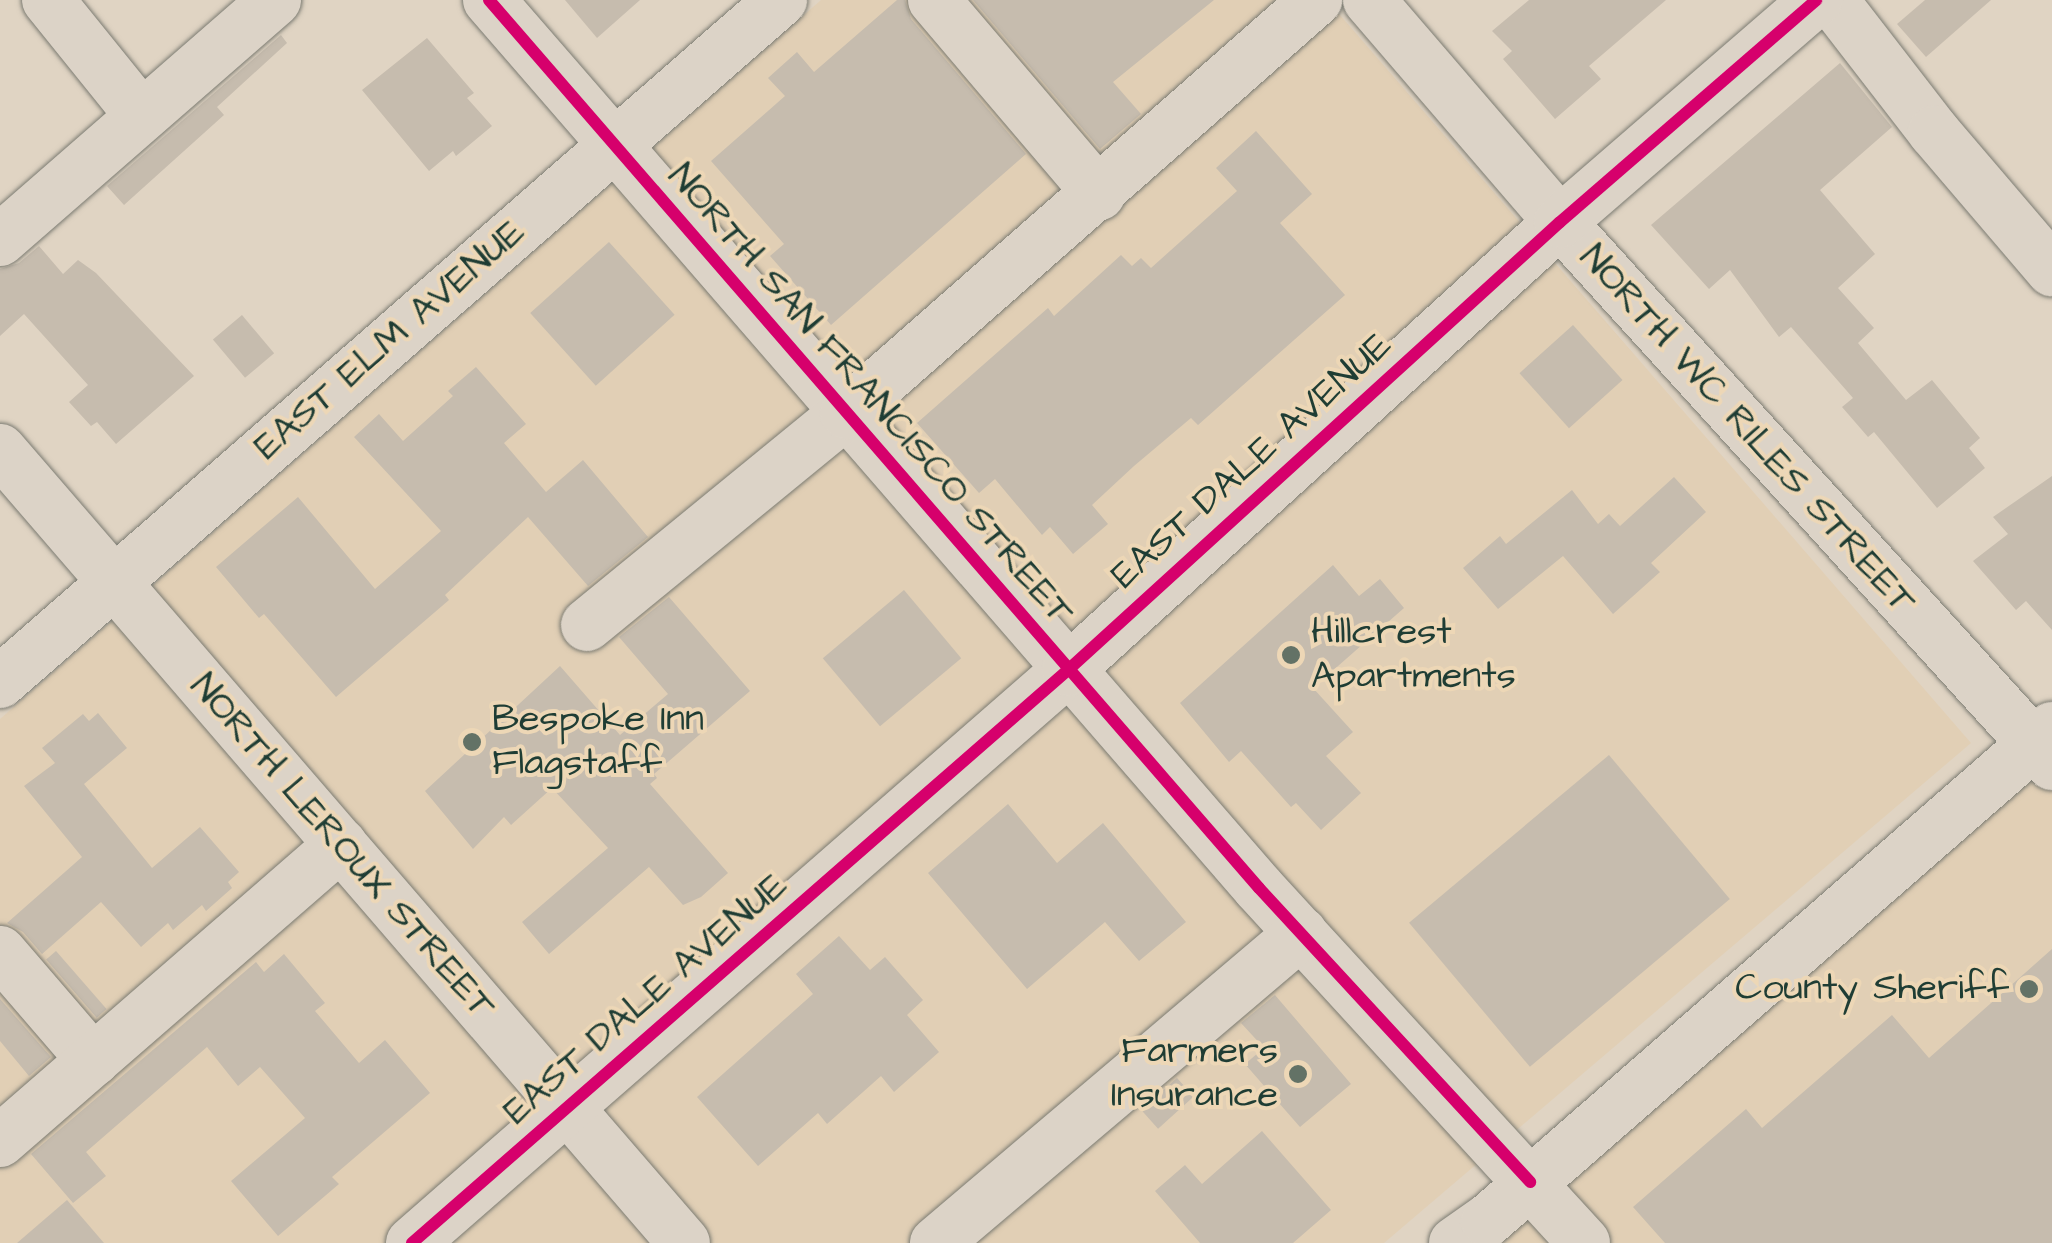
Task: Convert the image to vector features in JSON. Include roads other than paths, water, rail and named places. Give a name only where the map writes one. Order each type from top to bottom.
[{"type":"street","points":[[48,0],[140,114]]},
{"type":"street","points":[[0,240],[275,0]]},
{"type":"street","name":"NORTH SAN FRANCISCO STREET","points":[[489,0],[1068,670],[1584,1243]]},
{"type":"street","name":"EAST ELM AVENUE","points":[[0,682],[781,0]]},
{"type":"street","points":[[934,0],[1098,194]]},
{"type":"street","points":[[587,625],[846,413],[1316,0]]},
{"type":"street","name":"NORTH WC RILES STREET","points":[[1369,0],[1560,222],[2046,746]]},
{"type":"street","name":"EAST DALE AVENUE","points":[[412,1243],[1068,670],[1560,222],[1816,0]]},
{"type":"street","points":[[1832,0],[1934,132],[2052,270]]},
{"type":"street","name":"NORTH LEROUX STREET","points":[[0,450],[684,1243]]},
{"type":"street","points":[[1455,1243],[2046,746]]},
{"type":"street","points":[[0,1141],[341,845]]},
{"type":"street","points":[[936,1243],[1301,933]]},
{"type":"street","points":[[0,952],[93,1060]]},
{"type":"place","name":"Hillcrest Apartments","points":[[1291,655]]},
{"type":"place","name":"Bespoke Inn Flagstaff","points":[[472,742]]},
{"type":"place","name":"County Sheriff","points":[[2029,989]]},
{"type":"place","name":"Farmers Insurance","points":[[1298,1074]]}]
